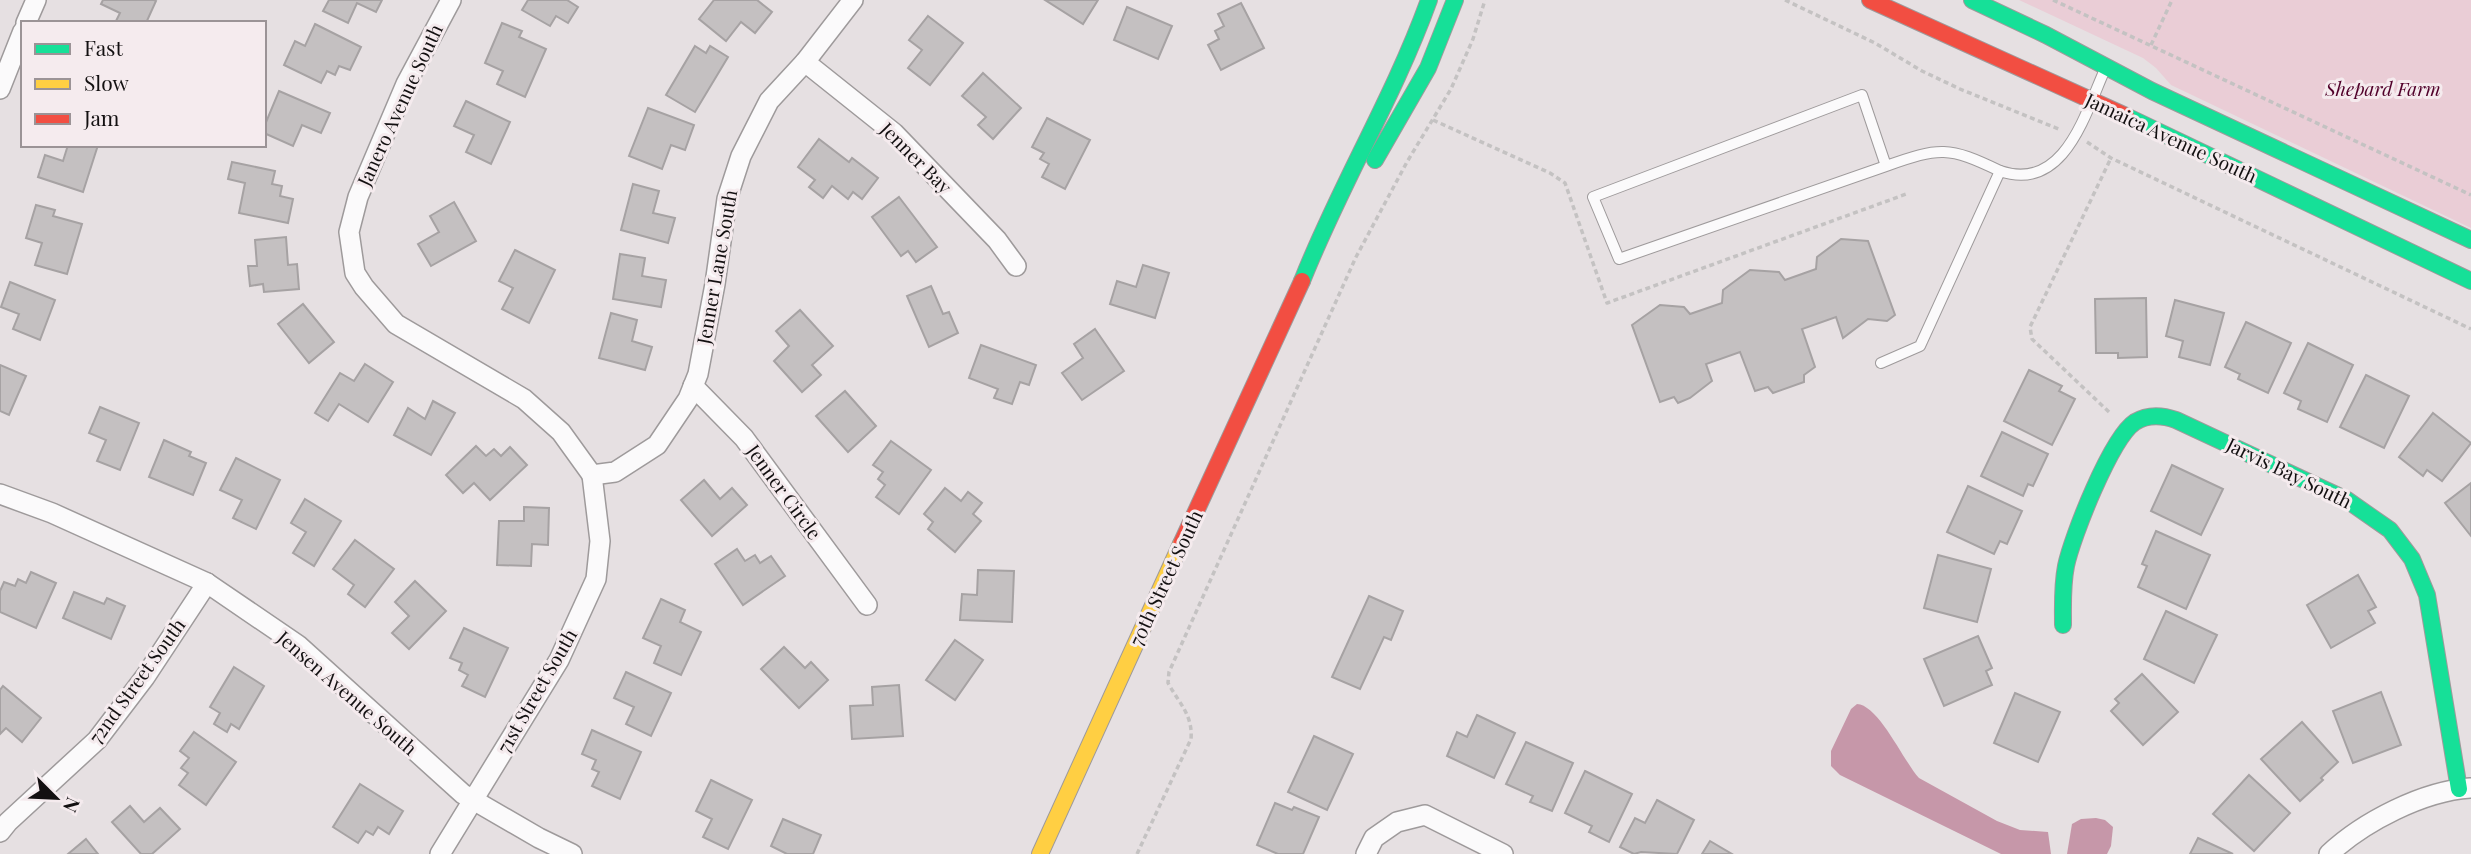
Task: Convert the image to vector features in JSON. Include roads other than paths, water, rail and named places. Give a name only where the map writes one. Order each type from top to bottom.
[{"type":"street","points":[[27,21],[36,0]]},
{"type":"street","name":"Janero Avenue South","points":[[450,0],[406,84],[358,197],[349,232],[355,273],[363,287],[396,324],[524,399],[561,432],[592,475]]},
{"type":"street","name":"Jenner Lane South","points":[[592,475],[615,472],[657,445],[688,399],[698,374],[727,199],[741,156],[769,102],[806,62],[853,0]]},
{"type":"street","name":"70th Street South","points":[[1040,854],[1293,302],[1321,233],[1415,40],[1429,0]]},
{"type":"street","name":"70th Street South","points":[[1293,302],[1428,68],[1455,0]]},
{"type":"street","name":"Jamaica Avenue South","points":[[1870,0],[2091,100],[2471,281]]},
{"type":"street","name":"Jamaica Avenue South","points":[[1972,0],[2106,67],[2471,240]]},
{"type":"street","points":[[0,89],[21,36]]},
{"type":"street","name":"Jenner Bay","points":[[806,62],[894,133],[997,240],[1016,266]]},
{"type":"street","name":"Jenner Circle","points":[[693,386],[744,438],[867,605]]},
{"type":"street","name":"Jarvis Bay South","points":[[2063,625],[2064,579],[2070,550],[2115,447],[2126,429],[2139,420],[2155,415],[2176,420],[2347,500],[2390,530],[2412,558],[2427,596],[2465,789]]},
{"type":"street","name":"71st Street South","points":[[440,854],[559,660],[596,579],[600,541],[592,475]]},
{"type":"street","name":"Jensen Avenue South","points":[[0,494],[52,513],[207,583],[298,645],[463,794],[572,854]]},
{"type":"street","name":"72nd Street South","points":[[0,832],[97,740],[145,677],[207,583]]},
{"type":"street","points":[[2329,854],[2353,834],[2397,810],[2422,799],[2465,789]]},
{"type":"street","points":[[1367,854],[1374,838],[1397,821],[1425,815],[1503,854]]},
{"type":"lane","points":[[1886,166],[1862,95],[1593,197],[1619,259],[1886,166],[1926,152],[1948,151],[1967,155],[2000,171],[2021,175],[2041,171],[2062,156],[2106,67]]},
{"type":"lane","points":[[1881,363],[1920,346],[2000,171]]},
{"type":"park label","name":"Shepard Farm","points":[[2383,89]]}]
